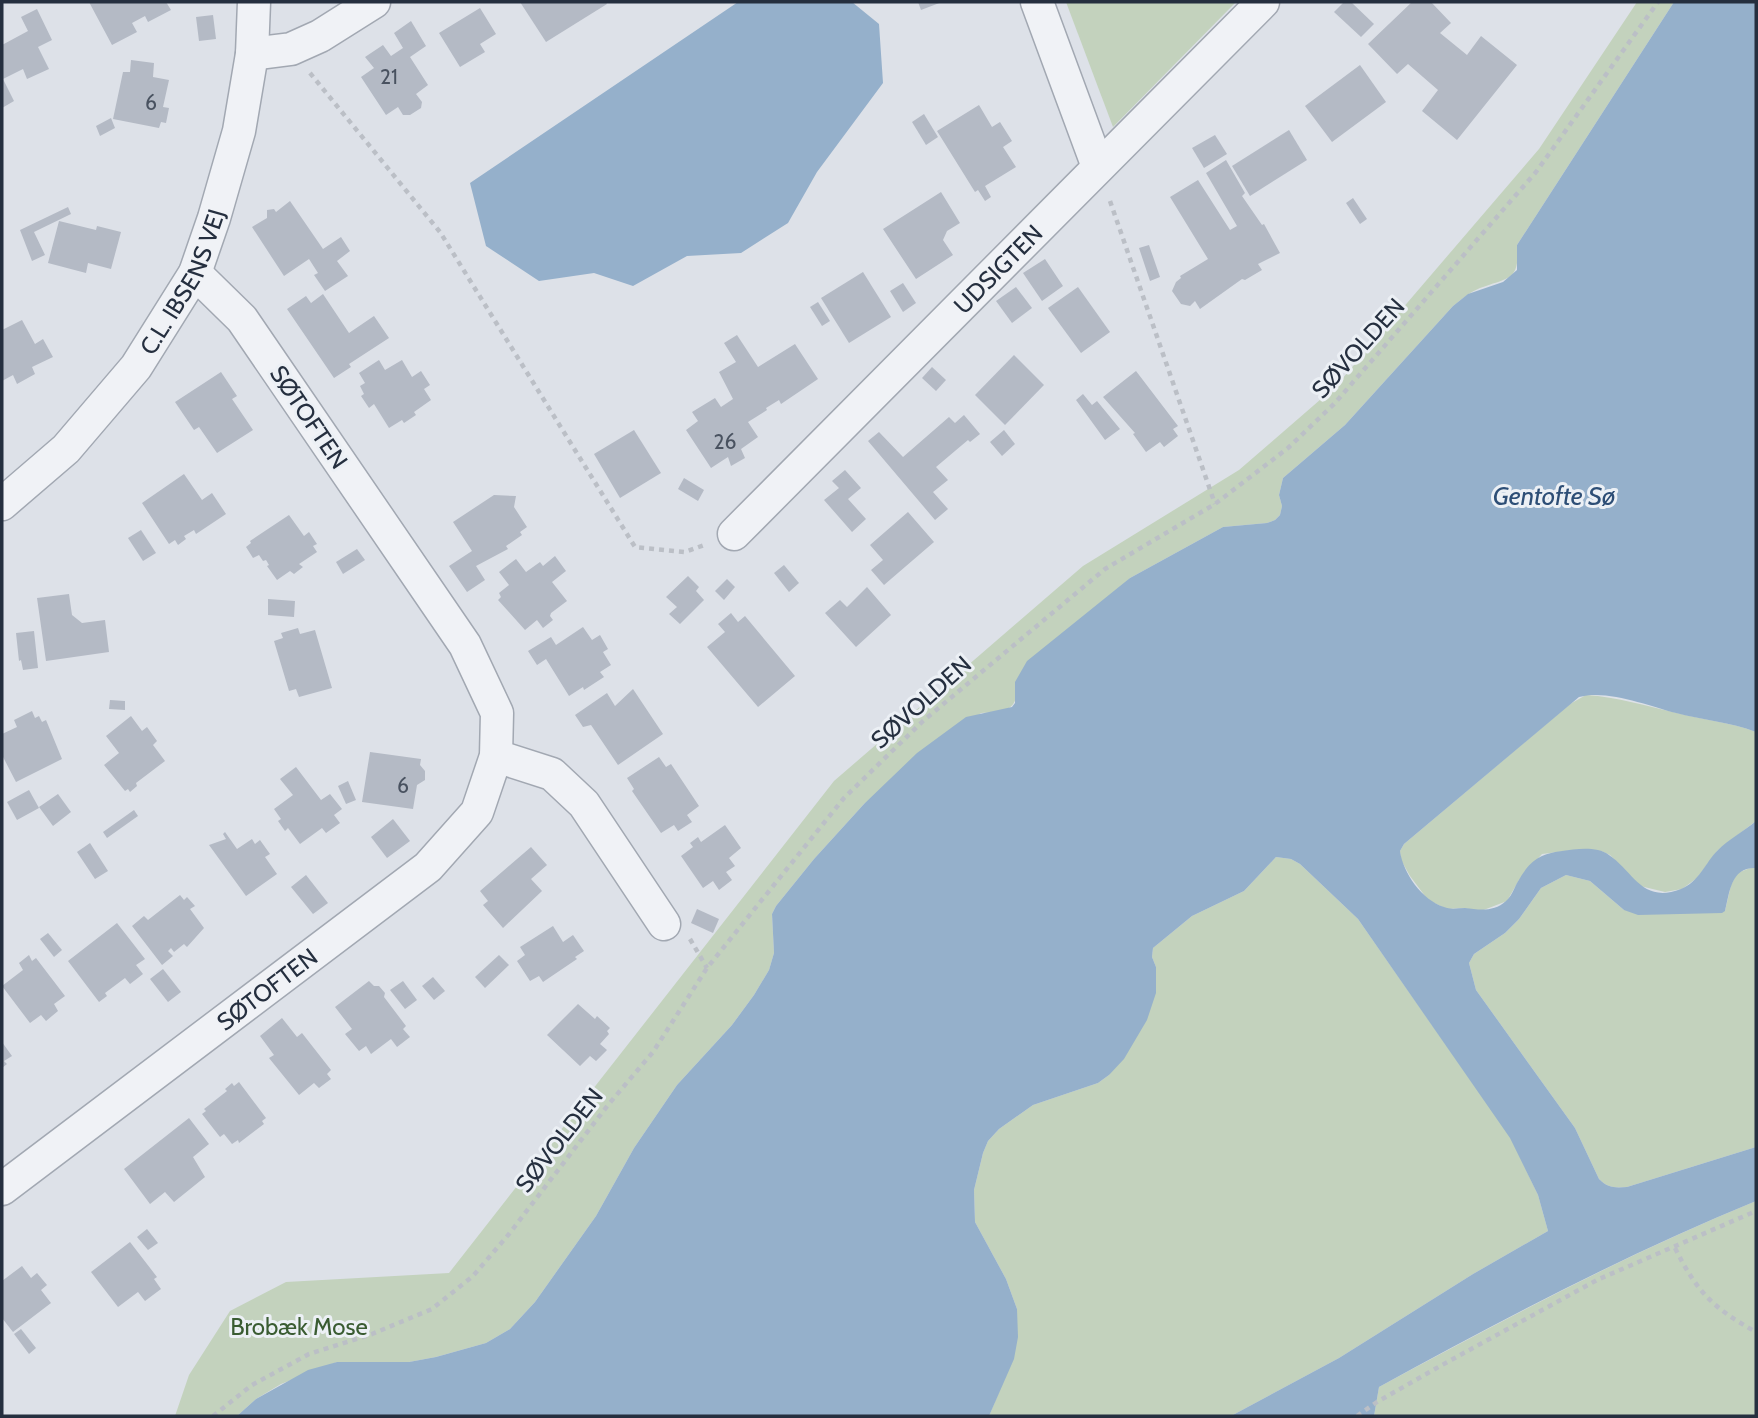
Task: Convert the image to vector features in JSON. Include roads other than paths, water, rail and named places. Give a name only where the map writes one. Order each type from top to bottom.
[{"type":"street","name":"C.L. IBSENS VEJ","points":[[2,504],[66,449],[136,368],[195,272],[239,131],[252,54],[254,2]]},
{"type":"street","points":[[252,54],[291,50],[320,36],[374,2]]},
{"type":"street","points":[[1037,2],[1098,167]]},
{"type":"street","name":"UDSIGTEN","points":[[734,534],[1264,2]]},
{"type":"street","name":"SØTOFTEN","points":[[2,1189],[428,867],[477,812],[496,756],[497,713],[465,645],[242,319],[195,272]]},
{"type":"street","points":[[496,756],[552,774],[584,804],[664,924]]},
{"type":"water","points":[[738,2],[852,2],[879,24],[883,83],[817,172],[788,223],[741,253],[687,256],[633,286],[594,273],[539,281],[486,246],[470,183]]},
{"type":"water","name":"Gentofte Sø","points":[[1674,2],[1756,2],[1756,732],[1615,697],[1579,697],[1404,844],[1400,851],[1409,877],[1428,898],[1449,908],[1487,909],[1497,907],[1508,899],[1530,864],[1554,852],[1593,849],[1604,852],[1648,889],[1668,893],[1681,889],[1697,877],[1722,846],[1756,821],[1756,868],[1741,871],[1737,876],[1722,913],[1638,915],[1624,910],[1590,881],[1566,875],[1541,888],[1519,919],[1505,933],[1474,954],[1469,963],[1476,990],[1575,1128],[1602,1182],[1612,1187],[1627,1187],[1756,1147],[1756,1201],[1612,1265],[1379,1387],[1374,1416],[1231,1416],[1339,1358],[1473,1274],[1548,1231],[1538,1195],[1510,1138],[1358,919],[1300,864],[1291,859],[1276,857],[1244,891],[1192,916],[1153,948],[1156,993],[1147,1020],[1124,1059],[1109,1075],[1098,1083],[1033,1105],[999,1129],[988,1141],[974,1190],[975,1222],[1006,1279],[1017,1309],[1018,1337],[1014,1359],[989,1416],[237,1416],[256,1399],[308,1370],[337,1362],[409,1362],[436,1357],[486,1343],[510,1329],[535,1302],[596,1216],[634,1148],[677,1085],[732,1025],[754,995],[769,970],[774,953],[772,914],[814,859],[864,804],[917,753],[966,717],[1012,707],[1015,703],[1015,682],[1027,661],[1130,578],[1223,527],[1275,520],[1280,515],[1282,506],[1279,495],[1283,478],[1345,425],[1453,306],[1468,294],[1503,282],[1517,270],[1517,245]]},
{"type":"park label","name":"Brobæk Mose","points":[[299,1326]]}]
